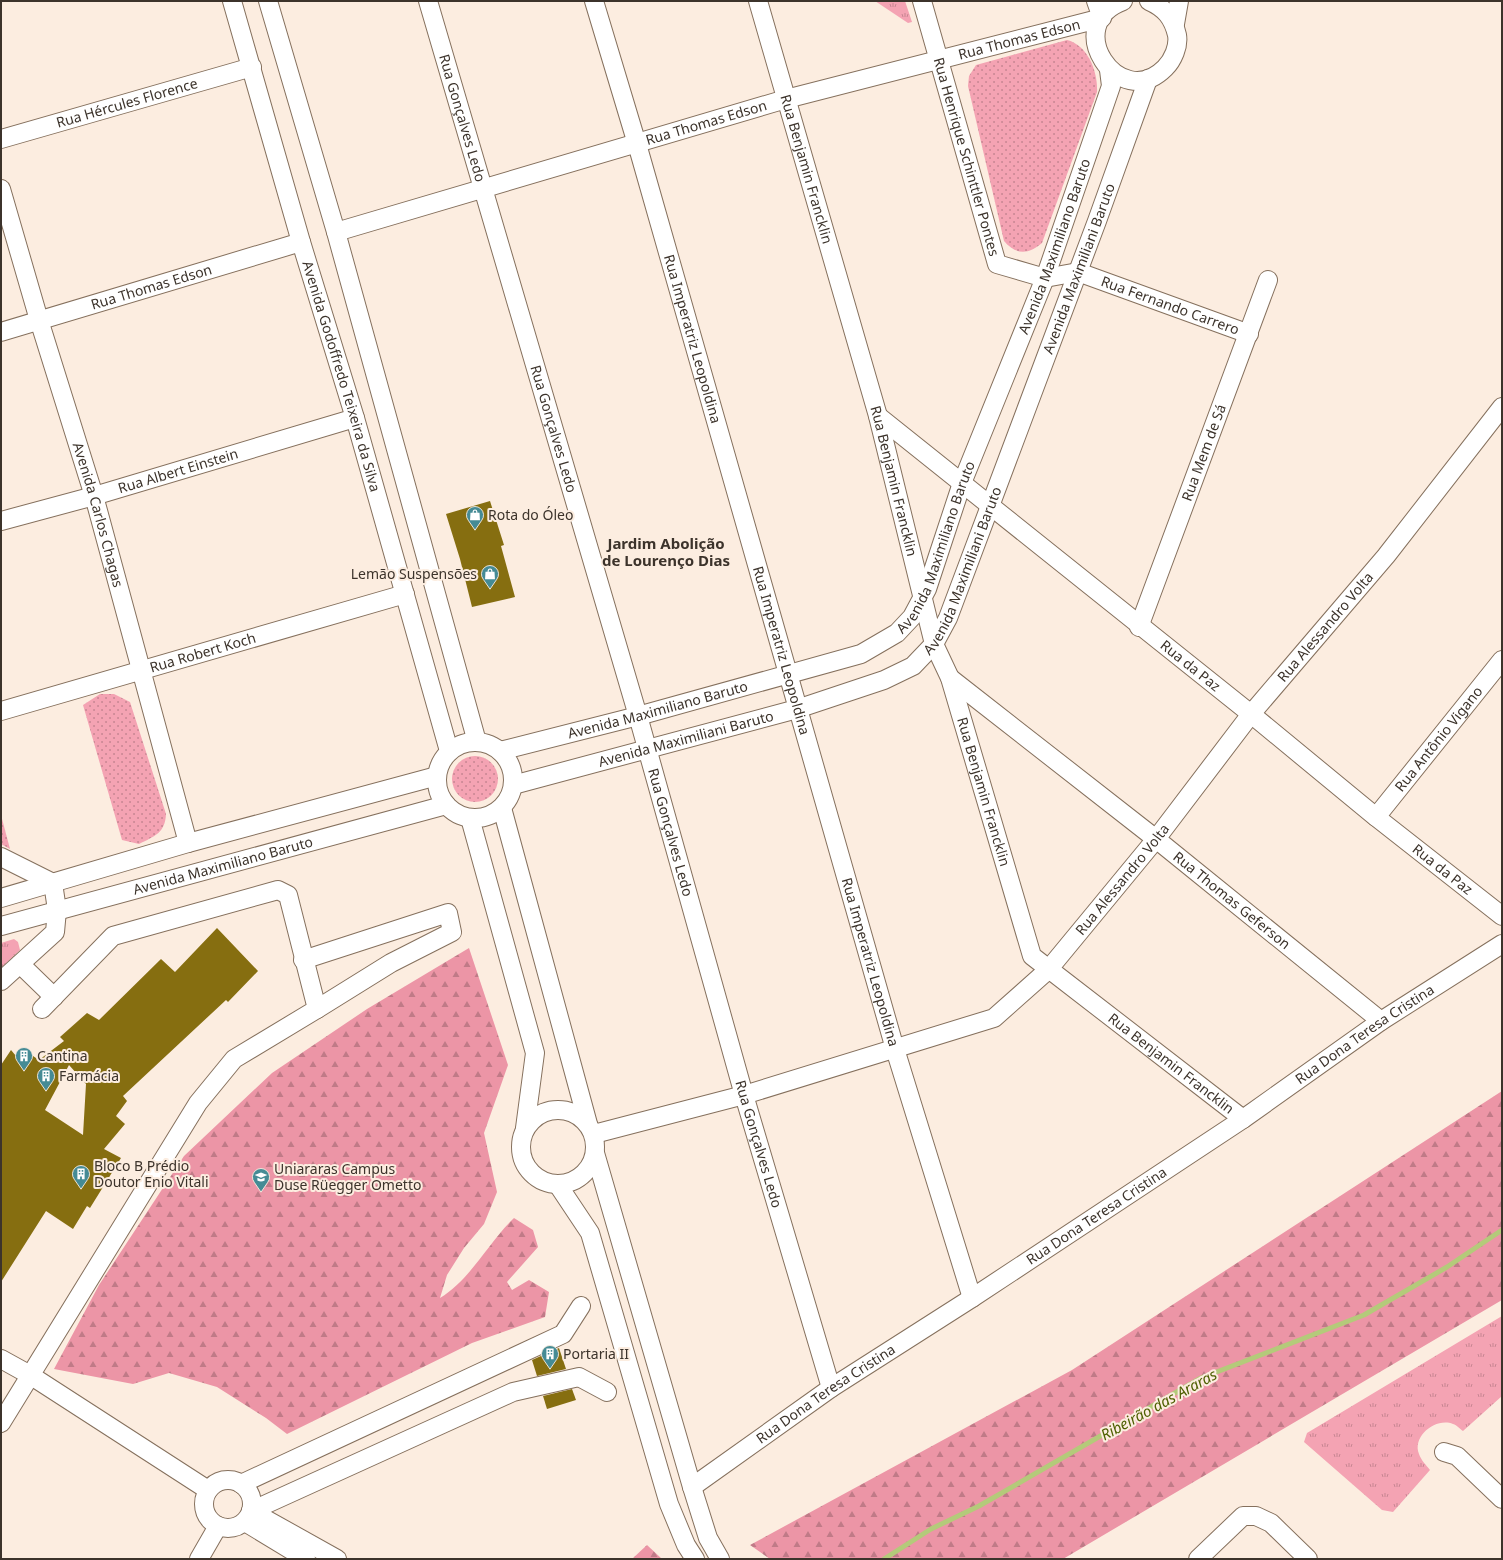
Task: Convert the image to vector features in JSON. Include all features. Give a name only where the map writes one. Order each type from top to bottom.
[{"type":"street","name":"Avenida Godoffredo Teixeira da Silva","points":[[232,1],[301,242],[355,418],[449,751]]},
{"type":"street","points":[[268,1],[336,232],[477,742]]},
{"type":"street","name":"Rua Gonçalves Ledo","points":[[428,1],[638,716],[646,750],[744,1095],[831,1388]]},
{"type":"street","name":"Rua Imperatriz Leopoldina","points":[[594,1],[637,144],[797,709],[896,1049],[972,1298]]},
{"type":"street","name":"Rua Benjamin Francklin","points":[[758,1],[878,416],[934,644],[950,678],[1032,956],[1048,970],[1243,1119]]},
{"type":"street","name":"Rua Henrique Schinttler Pontes","points":[[922,1],[997,264],[1045,278]]},
{"type":"street","points":[[1124,1],[1109,9],[1099,9],[1096,45],[1102,61],[1109,70],[1121,77],[1134,80],[1148,79],[1160,73],[1170,63],[1176,51],[1178,38],[1175,24],[1178,1]]},
{"type":"street","points":[[1149,1],[1164,9],[1175,24]]},
{"type":"street","name":"Rua Thomas Edson","points":[[336,232],[484,190],[786,99],[939,58],[1099,9]]},
{"type":"street","name":"Rua Hércules Florence","points":[[1,139],[252,67]]},
{"type":"street","name":"Avenida Maximiliano Baruto","points":[[500,751],[638,716],[787,673],[861,654],[897,633],[912,617],[927,590],[962,483],[1045,278],[1111,86],[1109,70]]},
{"type":"street","name":"Avenida Maximiliani Baruto","points":[[513,785],[797,709],[884,680],[913,666],[934,644],[948,618],[1078,272],[1148,79]]},
{"type":"street","name":"Avenida Carlos Chagas","points":[[1,189],[39,320],[94,496],[188,843]]},
{"type":"street","name":"Rua Thomas Edson","points":[[1,332],[301,242]]},
{"type":"street","points":[[1045,278],[1078,272]]},
{"type":"street","name":"Rua Fernando Carrero","points":[[1078,272],[1249,334]]},
{"type":"street","name":"Rua Mem de Sá","points":[[1139,627],[1268,280]]},
{"type":"street","name":"Rua Alessandro Volta","points":[[591,1129],[744,1095],[994,1018],[1048,970],[1156,839],[1251,714],[1386,556],[1502,407]]},
{"type":"street","name":"Rua da Paz","points":[[878,416],[1139,627],[1251,714],[1376,817],[1502,916]]},
{"type":"street","name":"Rua Albert Einstein","points":[[1,521],[94,496],[355,418]]},
{"type":"street","name":"Rua Robert Koch","points":[[1,711],[141,669],[405,594]]},
{"type":"street","name":"Rua Antônio Vigano","points":[[1376,817],[1502,660]]},
{"type":"street","name":"Rua Thomas Geferson","points":[[950,678],[1156,839],[1381,1021]]},
{"type":"street","points":[[477,742],[490,744],[500,751],[511,766],[513,785],[510,797],[502,808],[487,817],[470,818],[453,811],[446,805],[437,787],[436,776],[439,767],[449,751],[462,744],[477,742]]},
{"type":"street","name":"Avenida Maximiliano Baruto","points":[[1,898],[188,843],[436,776]]},
{"type":"street","name":"Avenida Maximiliano Baruto","points":[[1,926],[446,805]]},
{"type":"street","points":[[502,808],[591,1129],[595,1153],[692,1487],[708,1538],[720,1559]]},
{"type":"street","points":[[470,818],[535,1054],[526,1128],[521,1140],[521,1153],[525,1165],[533,1175],[545,1182],[558,1184],[570,1182],[581,1177],[589,1168],[595,1153]]},
{"type":"street","points":[[1,857],[53,883],[57,910],[55,932],[1,981]]},
{"type":"street","points":[[20,964],[48,1003],[113,936],[278,890],[288,896],[303,960],[317,1009]]},
{"type":"street","points":[[1,1423],[198,1103],[234,1058],[391,963],[452,932],[448,913],[417,921],[382,935],[303,960]]},
{"type":"street","points":[[417,921],[426,945]]},
{"type":"street","points":[[382,935],[391,963]]},
{"type":"street","name":"Rua Dona Teresa Cristina","points":[[692,1487],[831,1388],[972,1298],[1243,1119],[1381,1021],[1502,944]]},
{"type":"street","points":[[526,1128],[534,1118],[545,1111],[557,1109],[569,1110],[579,1116],[591,1129]]},
{"type":"street","points":[[558,1184],[590,1233],[669,1504],[686,1545],[695,1559]]},
{"type":"street","points":[[241,1484],[563,1334],[582,1306]]},
{"type":"street","points":[[1,1359],[30,1375],[208,1490]]},
{"type":"street","points":[[248,1516],[250,1495],[241,1484],[226,1480],[213,1485],[208,1490],[205,1497],[204,1511],[212,1523],[218,1526],[232,1528],[248,1516],[513,1392],[579,1377],[607,1392]]},
{"type":"street","points":[[1444,1452],[1457,1456],[1502,1499]]},
{"type":"street","points":[[248,1516],[306,1559]]},
{"type":"street","points":[[248,1516],[337,1559]]},
{"type":"street","points":[[1198,1559],[1243,1516],[1256,1516],[1271,1523],[1308,1559]]},
{"type":"street","points":[[199,1559],[218,1526]]},
{"type":"green space","points":[[875,1],[905,1],[912,22],[908,23]]},
{"type":"green space","points":[[1067,40],[1081,47],[1086,53],[1096,76],[1097,92],[1042,243],[1032,250],[1022,252],[1013,249],[1004,241],[968,86],[969,76],[976,65]]},
{"type":"green space","points":[[100,694],[114,694],[130,702],[166,814],[164,826],[161,830],[154,836],[139,844],[122,840],[83,705]]},
{"type":"green space","points":[[475,756],[488,760],[494,766],[498,779],[494,792],[488,798],[475,802],[462,798],[456,792],[452,779],[456,766],[462,760]]},
{"type":"green space","points":[[1,815],[10,849],[1,844]]},
{"type":"green space","points":[[14,939],[18,942],[20,950],[1,968],[1,943]]},
{"type":"green space","points":[[469,948],[508,1065],[484,1133],[497,1192],[484,1224],[464,1248],[447,1275],[440,1298],[461,1281],[514,1218],[533,1230],[538,1247],[507,1282],[512,1290],[529,1280],[549,1292],[545,1317],[472,1343],[287,1434],[266,1418],[217,1387],[169,1373],[133,1384],[54,1369],[99,1285],[184,1156],[272,1073],[367,1009]]},
{"type":"green space","points":[[1502,1091],[1502,1300],[1063,1559],[770,1559],[750,1545],[1072,1370]]},
{"type":"green space","points":[[1502,1316],[1502,1396],[1463,1431],[1457,1426],[1440,1423],[1427,1430],[1422,1435],[1418,1447],[1419,1454],[1430,1470],[1393,1512],[1382,1510],[1304,1442],[1307,1433]]},
{"type":"green space","points":[[647,1545],[662,1559],[632,1559]]},
{"type":"building","points":[[490,501],[504,545],[501,546],[515,597],[472,607],[460,559],[446,514]]},
{"type":"building","points":[[217,928],[258,971],[228,1002],[226,1000],[123,1096],[127,1101],[116,1116],[125,1124],[104,1149],[121,1158],[90,1208],[87,1206],[73,1229],[46,1211],[1,1282],[1,1065],[11,1050],[16,1056],[21,1048],[39,1060],[64,1041],[60,1037],[87,1013],[99,1020],[161,959],[175,972]],"holes":[[[69,1065],[86,1084],[83,1135],[45,1110]]]},
{"type":"building","points":[[559,1348],[566,1369],[537,1376],[532,1360]]},
{"type":"building","points":[[572,1389],[576,1400],[547,1409],[543,1396]]},
{"type":"waterway","name":"Ribeirão das Araras","points":[[884,1559],[931,1529],[979,1506],[1201,1378],[1364,1315],[1447,1267],[1502,1230]]},
{"type":"place","name":"Rota do Óleo","points":[[475,530]]},
{"type":"place","name":"Lemão Suspensões","points":[[490,589]]},
{"type":"place","name":"Cantina","points":[[24,1071]]},
{"type":"place","name":"Farmácia","points":[[46,1091]]},
{"type":"place","name":"Bloco B Prédio Doutor Enio Vitali","points":[[81,1189]]},
{"type":"place","name":"Uniararas Campus Duse Rüegger Ometto","points":[[261,1192]]},
{"type":"place","name":"Portaria II","points":[[550,1369]]},
{"type":"district","name":"Jardim Abolição de Lourenço Dias","points":[[666,552]]}]
